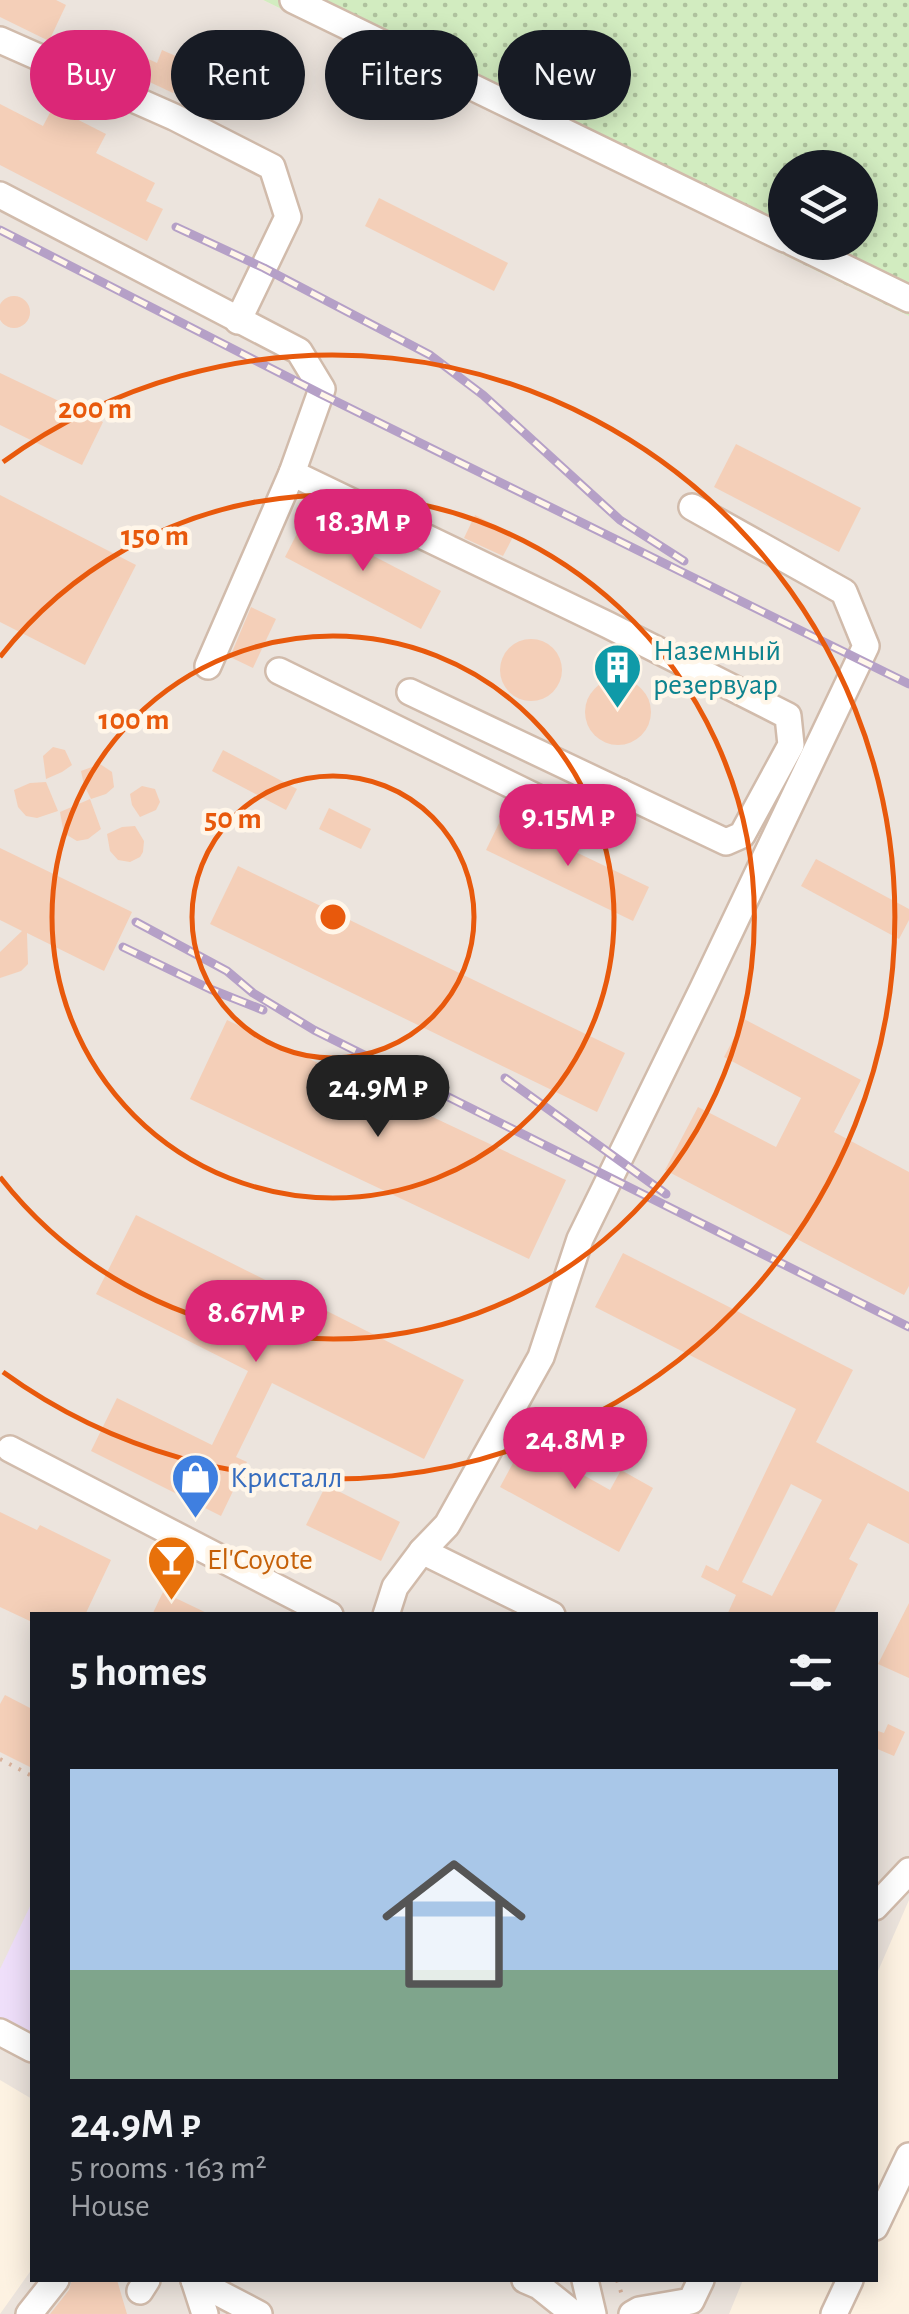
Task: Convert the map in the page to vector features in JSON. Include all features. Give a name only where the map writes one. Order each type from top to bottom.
[{"type":"street","points":[[293,0],[768,231]]},
{"type":"street","points":[[0,40],[174,117],[272,166],[288,217],[238,321]]},
{"type":"street","points":[[0,195],[299,351],[322,389],[292,474],[208,666]]},
{"type":"street","points":[[828,260],[909,299]]},
{"type":"street","points":[[292,474],[788,716],[791,745],[742,835],[726,842],[410,692]]},
{"type":"street","points":[[387,1612],[395,1588],[447,1525],[541,1357],[580,1239],[866,646],[844,592],[692,507]]},
{"type":"street","points":[[279,672],[607,832],[621,792]]},
{"type":"street","points":[[742,835],[769,850]]},
{"type":"street","points":[[3,1453],[324,1612]]},
{"type":"street","points":[[422,1551],[546,1612]]},
{"type":"street","points":[[878,1904],[909,1871]]},
{"type":"street","points":[[0,2032],[30,2048]]},
{"type":"street","points":[[878,2221],[909,2156]]},
{"type":"street","points":[[195,2282],[205,2314]]},
{"type":"street","points":[[198,2282],[259,2314]]},
{"type":"street","points":[[529,2282],[574,2314]]},
{"type":"street","points":[[585,2282],[593,2314]]},
{"type":"street","points":[[632,2314],[691,2301],[700,2282]]},
{"type":"street","points":[[834,2314],[849,2282]]},
{"type":"street","points":[[30,2314],[54,2294]]},
{"type":"path","points":[[0,1759],[30,1775]]},
{"type":"shaded area","points":[[0,0],[263,0],[325,30],[325,120],[478,120],[478,105],[498,115],[498,120],[508,120],[768,247],[768,260],[795,260],[909,316],[909,1900],[878,1971],[878,1612],[30,1612],[30,2098],[0,2080]]},
{"type":"shaded area","points":[[30,1906],[30,2033],[0,2019],[0,1969]]},
{"type":"shaded area","points":[[30,2272],[30,2282],[742,2282],[729,2314],[0,2314]]},
{"type":"green space","points":[[263,0],[909,0],[909,316],[795,260],[878,260],[878,150],[768,150],[768,247],[508,120],[631,120],[631,30],[498,30],[498,115],[478,105],[478,30],[325,30]]},
{"type":"building","points":[[0,0],[56,0],[66,5],[54,30],[30,32],[0,17]]},
{"type":"building","points":[[162,50],[171,54],[171,92],[151,83],[151,60],[157,63]]},
{"type":"building","points":[[0,104],[43,126],[46,120],[79,120],[106,134],[96,153],[155,183],[146,201],[163,209],[147,241],[0,165]]},
{"type":"building","points":[[379,198],[508,263],[494,291],[365,226]]},
{"type":"building","points":[[20,297],[29,306],[26,324],[14,328],[2,324],[2,300]]},
{"type":"building","points":[[0,373],[103,422],[82,465],[0,425]]},
{"type":"building","points":[[736,444],[861,508],[839,552],[714,487]]},
{"type":"building","points":[[0,495],[136,565],[85,665],[0,622]]},
{"type":"building","points":[[475,515],[514,535],[503,556],[464,538]]},
{"type":"building","points":[[304,520],[441,591],[421,629],[285,557]]},
{"type":"building","points":[[251,607],[276,619],[253,668],[230,657]]},
{"type":"building","points":[[531,639],[553,648],[562,670],[553,692],[531,701],[509,692],[500,670],[509,648]]},
{"type":"building","name":"Наземный резервуар","points":[[618,679],[641,689],[651,712],[641,735],[618,745],[595,735],[585,712],[595,689]]},
{"type":"building","points":[[53,747],[65,750],[72,765],[46,779],[43,756]]},
{"type":"building","points":[[223,750],[297,789],[286,810],[212,771]]},
{"type":"building","points":[[100,764],[112,772],[114,787],[91,799],[81,771]]},
{"type":"building","points":[[46,782],[58,811],[37,818],[26,816],[18,807],[14,790]]},
{"type":"building","points":[[142,786],[155,789],[160,802],[156,810],[140,817],[130,794]]},
{"type":"building","points":[[90,799],[101,829],[88,839],[77,841],[63,829],[60,812]]},
{"type":"building","points":[[329,808],[371,829],[361,849],[319,829]]},
{"type":"building","points":[[502,817],[649,887],[633,921],[486,850]]},
{"type":"building","points":[[135,826],[144,841],[143,852],[130,862],[118,860],[110,851],[107,834]]},
{"type":"building","points":[[0,848],[132,912],[104,971],[27,933],[28,964],[21,971],[0,978],[0,952],[22,931],[0,920]]},
{"type":"building","points":[[816,859],[909,909],[909,920],[899,939],[801,886]]},
{"type":"building","points":[[238,866],[625,1053],[597,1112],[210,924]]},
{"type":"building","points":[[744,1019],[861,1080],[834,1132],[909,1172],[909,1286],[904,1295],[665,1170],[698,1107],[776,1147],[801,1098],[724,1057]]},
{"type":"building","points":[[227,1020],[566,1180],[529,1259],[190,1099]]},
{"type":"building","points":[[136,1215],[464,1380],[424,1459],[272,1383],[236,1457],[247,1462],[221,1516],[91,1451],[117,1398],[212,1445],[248,1371],[96,1294]]},
{"type":"building","points":[[623,1253],[853,1370],[816,1442],[909,1492],[909,1544],[868,1523],[849,1559],[858,1564],[834,1612],[728,1612],[736,1595],[701,1577],[706,1565],[718,1571],[796,1409],[595,1307]],"holes":[[[791,1484],[822,1500],[772,1596],[742,1582]]]},
{"type":"building","points":[[534,1424],[563,1439],[553,1458],[610,1490],[621,1470],[653,1488],[619,1552],[500,1487]]},
{"type":"building","points":[[326,1485],[400,1522],[381,1561],[306,1525]]},
{"type":"building","points":[[0,1512],[37,1530],[40,1525],[111,1560],[86,1612],[30,1612],[30,1621],[0,1607]]},
{"type":"building","name":"El'Coyote","points":[[163,1592],[205,1612],[153,1612]]},
{"type":"building","points":[[909,1603],[909,1678],[878,1664]]},
{"type":"building","points":[[5,1695],[30,1708],[30,1767],[0,1752],[0,1704]]},
{"type":"building","points":[[888,1724],[905,1732],[894,1756],[878,1749],[878,1731],[884,1733]]},
{"type":"building","points":[[71,2282],[118,2282],[127,2314],[50,2314]]},
{"type":"railway","points":[[176,227],[430,355],[483,395],[620,520],[684,561]]},
{"type":"railway","points":[[0,230],[321,394],[909,684]]},
{"type":"railway","points":[[136,922],[227,971],[253,993],[314,1030],[909,1327]]},
{"type":"railway","points":[[123,947],[263,1010]]},
{"type":"railway","points":[[505,1078],[666,1194]]},
{"type":"place","name":"Наземный резервуар","points":[[618,710]]},
{"type":"place","name":"Кристалл","points":[[195,1520]]},
{"type":"place","name":"El'Coyote","points":[[172,1602]]}]
